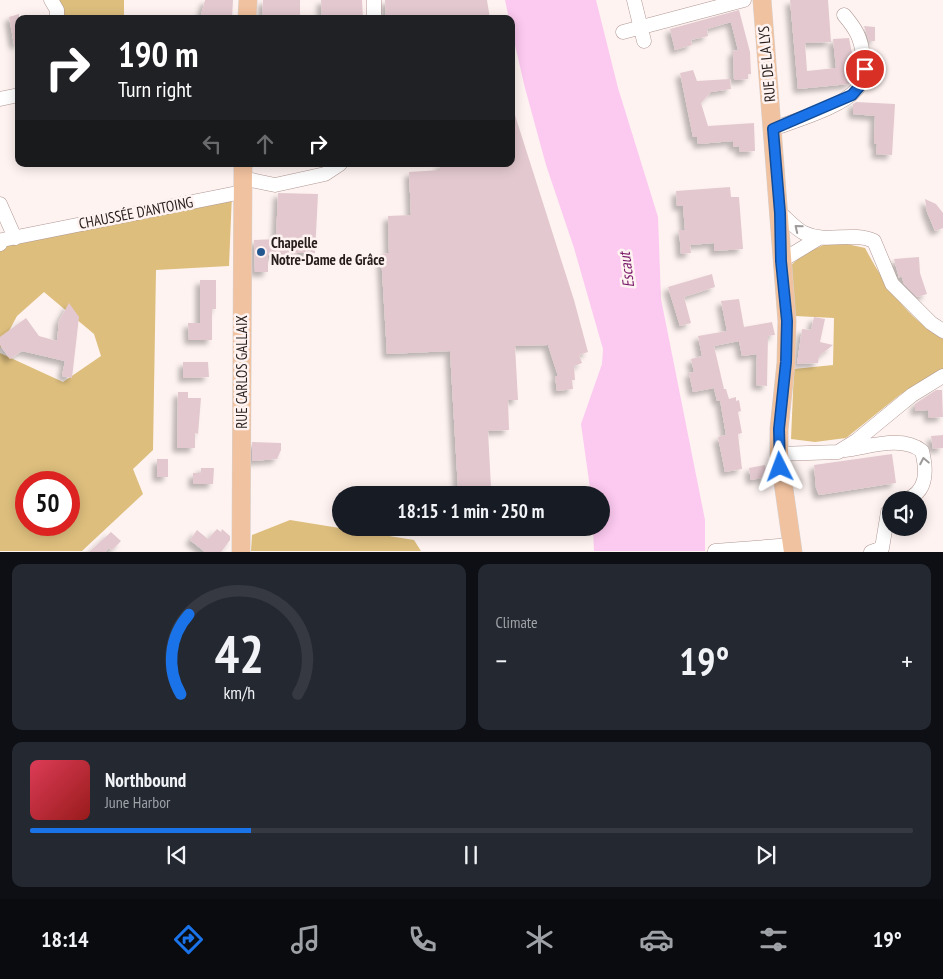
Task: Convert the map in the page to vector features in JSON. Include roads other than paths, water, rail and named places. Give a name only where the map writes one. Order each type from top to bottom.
[{"type":"main road","points":[[247,15],[248,0]]},
{"type":"main road","name":"RUE DE LA LYS","points":[[762,0],[787,321],[786,362],[779,429],[780,454],[792,548]]},
{"type":"main road","name":"RUE CARLOS GALLAIX","points":[[238,548],[242,178]]},
{"type":"street","points":[[51,0],[57,10],[57,15]]},
{"type":"street","points":[[374,0],[374,15]]},
{"type":"street","points":[[634,0],[643,34]]},
{"type":"street","points":[[623,32],[643,34],[744,0]]},
{"type":"street","points":[[773,129],[834,104],[852,95],[859,87],[865,69],[862,47],[858,31],[844,15]]},
{"type":"street","points":[[0,99],[15,97]]},
{"type":"street","points":[[242,178],[274,185],[325,174],[336,167]]},
{"type":"street","name":"CHAUSSÉE D'ANTOING","points":[[4,240],[242,178]]},
{"type":"street","points":[[0,204],[4,240]]},
{"type":"street","points":[[780,213],[802,233],[819,238],[862,236],[874,241],[892,284],[932,323],[943,331]]},
{"type":"street","points":[[781,261],[819,238]]},
{"type":"street","points":[[838,452],[856,441],[912,395],[943,376]]},
{"type":"street","points":[[780,454],[838,452],[899,443],[914,444],[922,451],[926,470],[923,486],[919,491]]},
{"type":"street","points":[[871,552],[882,548],[884,536]]},
{"type":"street","name":"RUE DE LA LYS","points":[[715,551],[792,548]]},
{"type":"water","name":"Escaut","points":[[505,0],[596,0],[618,88],[658,217],[661,299],[705,520],[705,551],[594,551],[593,536],[610,536],[610,486],[590,486],[581,424],[602,364],[603,349],[574,248],[546,165],[525,88],[515,45],[515,15],[508,15]]},
{"type":"place","name":"Chapelle Notre-Dame de Grâce","points":[[261,252]]}]
